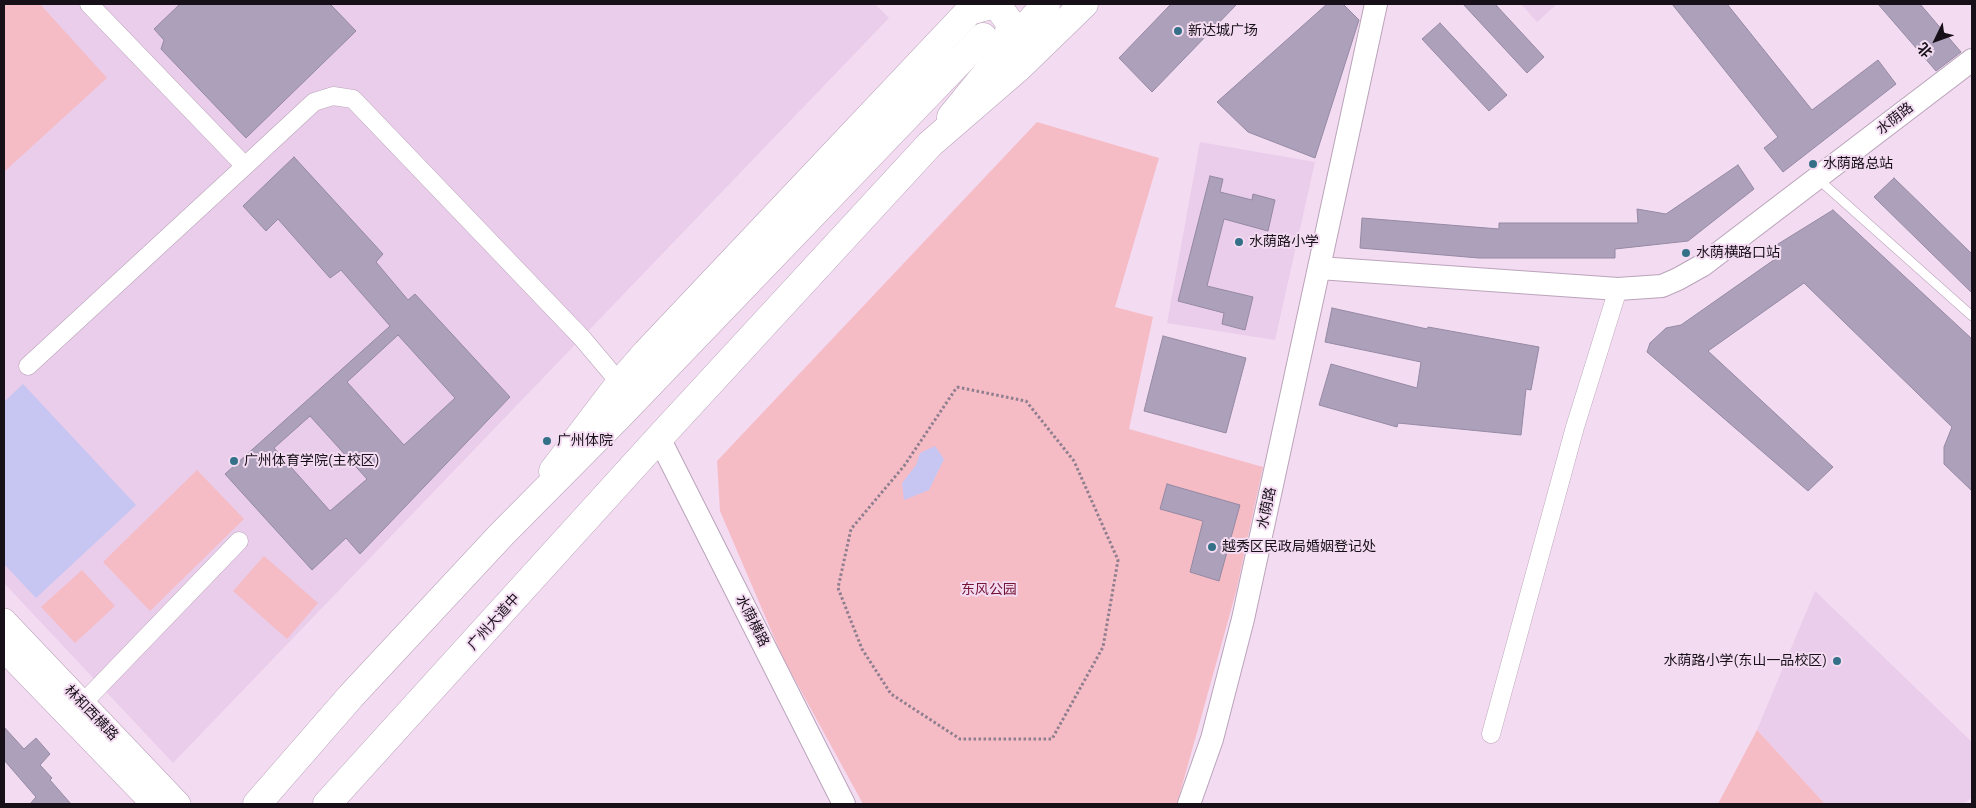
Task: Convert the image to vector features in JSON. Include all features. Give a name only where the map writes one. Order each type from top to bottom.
[{"type":"main road","points":[[930,144],[966,97],[995,42],[1046,4]]},
{"type":"main road","points":[[930,144],[1018,68],[1084,4]]},
{"type":"main road","points":[[257,804],[412,628],[526,508],[995,42],[1010,23],[999,8],[991,5],[972,7],[646,352],[620,383],[526,508]]},
{"type":"main road","name":"广州大道中","points":[[328,804],[659,438],[930,144]]},
{"type":"main road","name":"林和西横路","points":[[4,621],[178,804]]},
{"type":"main road","name":"林和西横路","points":[[4,649],[154,804]]},
{"type":"street","points":[[89,4],[245,166]]},
{"type":"street","name":"水荫路","points":[[1189,804],[1228,683],[1376,4]]},
{"type":"street","name":"水荫路","points":[[1319,268],[1618,289],[1662,286],[1703,264],[1972,60]]},
{"type":"street","points":[[28,366],[314,102],[333,96],[353,99],[575,331],[620,383]]},
{"type":"street","points":[[1492,734],[1575,427],[1618,289]]},
{"type":"street","name":"水荫横路","points":[[659,438],[844,804]]},
{"type":"street","points":[[82,704],[239,541]]},
{"type":"lane","points":[[1818,178],[1972,316]]},
{"type":"path","points":[[957,387],[1026,401],[1074,461],[1118,560],[1103,648],[1052,739],[960,739],[891,694],[862,649],[838,588],[851,529],[904,466],[957,387]]},
{"type":"shaded area","name":"广州体育学院(主校区)","points":[[4,4],[875,4],[889,18],[173,763],[4,583]]},
{"type":"shaded area","points":[[1521,4],[1557,4],[1537,22]]},
{"type":"shaded area","name":"水荫路小学","points":[[1200,142],[1315,162],[1275,340],[1167,323]]},
{"type":"shaded area","name":"水荫路小学(东山一品校区)","points":[[1815,591],[1972,742],[1972,798],[1962,804],[1825,804],[1757,730]]},
{"type":"green space","points":[[4,4],[40,4],[107,78],[4,172]]},
{"type":"green space","name":"东风公园","points":[[1037,122],[1159,158],[1115,307],[1153,317],[1129,429],[1263,467],[1236,592],[1177,804],[863,804],[783,658],[720,511],[717,461]]},
{"type":"green space","points":[[197,470],[244,519],[150,611],[103,562]]},
{"type":"green space","points":[[264,556],[318,603],[287,639],[233,591]]},
{"type":"green space","points":[[82,570],[115,606],[75,643],[41,607]]},
{"type":"green space","points":[[1757,730],[1825,804],[1718,804]]},
{"type":"water","points":[[23,384],[136,505],[36,598],[4,564],[4,402]]},
{"type":"water","points":[[935,446],[944,459],[929,490],[904,500],[902,483],[916,465],[920,453]]},
{"type":"building","points":[[180,4],[330,4],[356,31],[246,138],[161,49],[164,40],[154,29]]},
{"type":"building","name":"新达城广场","points":[[1171,4],[1237,4],[1152,92],[1119,58]]},
{"type":"building","points":[[1327,4],[1343,4],[1359,20],[1315,158],[1248,132],[1217,102]]},
{"type":"building","points":[[1463,4],[1495,4],[1544,57],[1527,73]]},
{"type":"building","points":[[1672,4],[1727,4],[1812,110],[1878,60],[1896,84],[1783,172],[1764,148],[1778,137]]},
{"type":"building","points":[[1878,4],[1920,4],[1961,52],[1936,71]]},
{"type":"building","points":[[1440,23],[1507,95],[1489,111],[1422,39]]},
{"type":"building","points":[[294,157],[383,254],[376,262],[408,300],[415,294],[510,397],[360,554],[346,538],[312,570],[225,474],[390,326],[341,270],[330,278],[278,219],[266,231],[243,206]],"holes":[[[398,335],[455,398],[404,445],[347,382]],[[310,416],[367,479],[330,511],[274,448]]]},
{"type":"building","points":[[1738,165],[1754,189],[1688,241],[1615,249],[1615,258],[1479,258],[1360,248],[1362,218],[1499,229],[1499,223],[1638,223],[1637,209],[1666,214]]},
{"type":"building","points":[[1210,176],[1223,179],[1220,192],[1252,200],[1253,194],[1275,200],[1268,231],[1224,219],[1207,286],[1253,297],[1245,330],[1222,324],[1224,313],[1178,301]]},
{"type":"building","points":[[1894,178],[1972,254],[1972,293],[1874,197]]},
{"type":"building","points":[[1833,210],[1972,339],[1972,491],[1944,464],[1944,447],[1952,427],[1804,283],[1708,351],[1833,467],[1808,491],[1647,352],[1650,343],[1666,328],[1681,325],[1778,257],[1770,249]]},
{"type":"building","points":[[1332,308],[1427,329],[1428,327],[1539,347],[1531,390],[1526,389],[1521,435],[1398,423],[1397,427],[1319,405],[1331,364],[1417,388],[1421,362],[1325,342]]},
{"type":"building","points":[[1163,336],[1246,358],[1226,433],[1144,411]]},
{"type":"building","name":"越秀区民政局婚姻登记处","points":[[1167,484],[1240,505],[1219,581],[1190,572],[1203,521],[1160,509]]},
{"type":"building","points":[[4,727],[24,749],[36,738],[50,754],[40,765],[52,778],[50,780],[71,804],[30,804],[36,797],[4,760]]},
{"type":"place","name":"新达城广场","points":[[1178,31]]},
{"type":"place","name":"水荫路总站","points":[[1813,164]]},
{"type":"place","name":"水荫路小学","points":[[1239,242]]},
{"type":"place","name":"水荫横路口站","points":[[1686,253]]},
{"type":"place","name":"广州体院","points":[[547,441]]},
{"type":"place","name":"广州体育学院(主校区)","points":[[234,461]]},
{"type":"place","name":"越秀区民政局婚姻登记处","points":[[1212,547]]},
{"type":"place","name":"水荫路小学(东山一品校区)","points":[[1837,661]]}]
